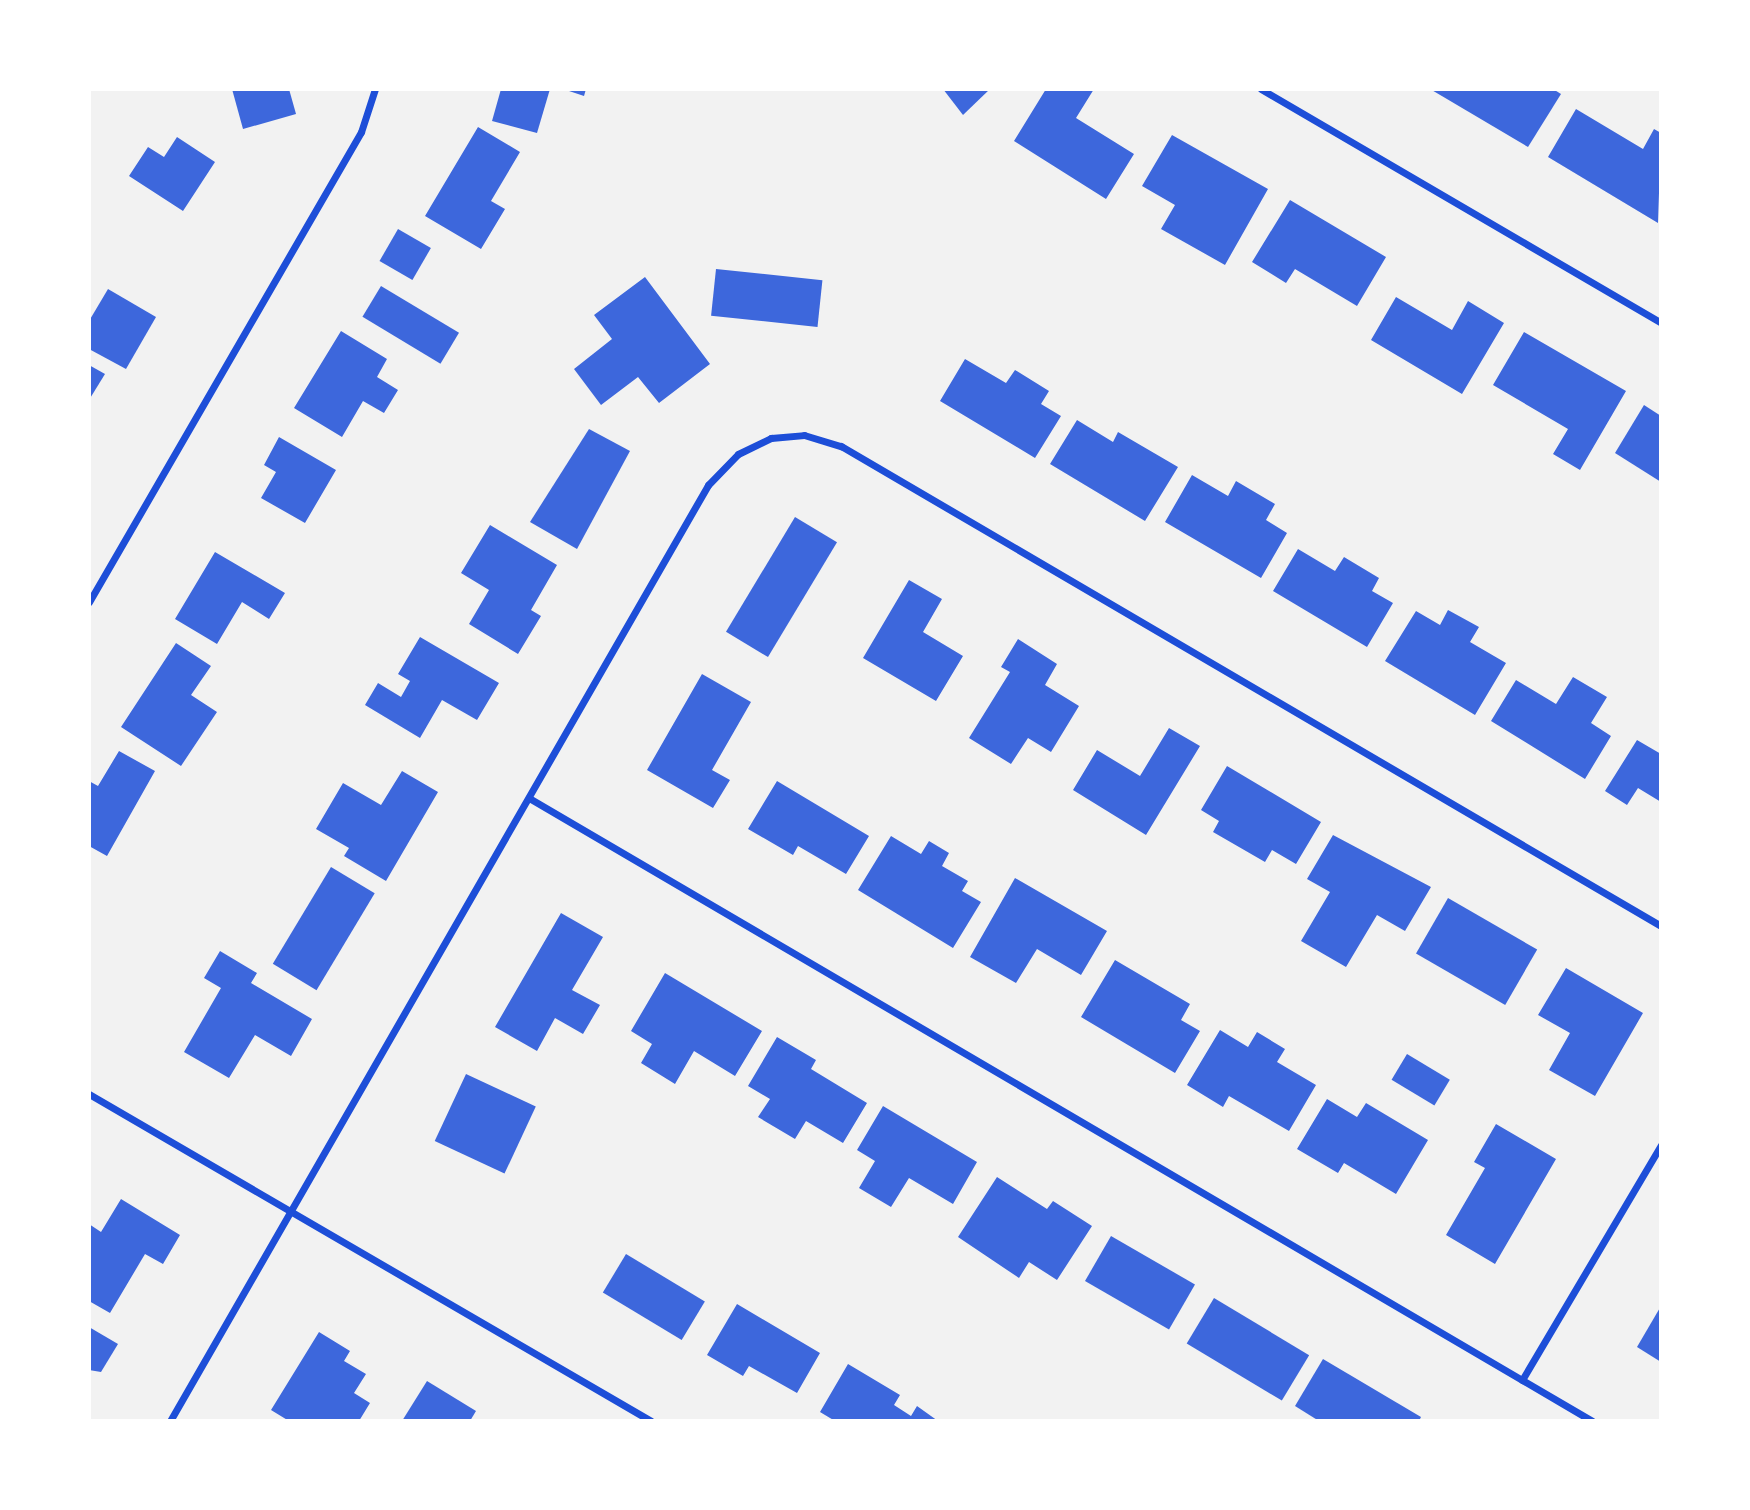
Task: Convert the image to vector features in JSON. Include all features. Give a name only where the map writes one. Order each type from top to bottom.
[{"type":"street","points":[[89,602],[361,132],[375,89]]},
{"type":"street","points":[[1261,89],[1661,323]]},
{"type":"street","points":[[170,1421],[708,485],[738,454],[771,438],[804,435],[841,446],[1661,926]]},
{"type":"street","points":[[529,798],[1592,1421]]},
{"type":"street","points":[[89,1094],[291,1214],[651,1421]]},
{"type":"street","points":[[1522,1380],[1661,1145]]},
{"type":"building","points":[[232,89],[289,89],[296,114],[243,129]]},
{"type":"building","points":[[501,89],[550,89],[537,133],[492,121]]},
{"type":"building","points":[[563,89],[586,89],[584,96]]},
{"type":"building","points":[[943,89],[990,89],[963,115]]},
{"type":"building","points":[[1046,89],[1094,89],[1076,118],[1134,154],[1106,199],[1014,141]]},
{"type":"building","points":[[1430,89],[1553,89],[1561,94],[1528,147]]},
{"type":"building","points":[[1576,109],[1643,149],[1654,129],[1661,133],[1658,223],[1548,157]]},
{"type":"building","points":[[478,127],[520,152],[491,201],[505,209],[481,249],[425,216]]},
{"type":"building","points":[[1172,135],[1268,189],[1225,265],[1161,229],[1175,205],[1142,186]]},
{"type":"building","points":[[177,137],[215,162],[183,211],[129,176],[148,147],[164,157]]},
{"type":"building","points":[[1290,200],[1386,257],[1357,306],[1295,269],[1286,283],[1252,262]]},
{"type":"building","points":[[398,229],[431,248],[412,280],[380,261]]},
{"type":"building","points":[[716,269],[822,280],[818,327],[711,316]]},
{"type":"building","points":[[645,277],[710,364],[659,403],[638,377],[601,405],[574,369],[612,339],[594,315]]},
{"type":"building","points":[[381,286],[459,333],[440,364],[362,317]]},
{"type":"building","points":[[108,289],[156,317],[126,369],[89,349],[89,321]]},
{"type":"building","points":[[1396,297],[1452,330],[1468,301],[1504,323],[1462,394],[1371,340]]},
{"type":"building","points":[[341,331],[387,359],[377,377],[398,390],[384,413],[363,401],[342,437],[294,408]]},
{"type":"building","points":[[1524,332],[1626,391],[1580,470],[1553,454],[1568,429],[1493,385]]},
{"type":"building","points":[[965,359],[1006,383],[1015,370],[1049,391],[1041,404],[1061,416],[1035,458],[940,401]]},
{"type":"building","points":[[89,365],[105,374],[89,400]]},
{"type":"building","points":[[1644,405],[1661,416],[1661,482],[1615,453]]},
{"type":"building","points":[[1077,420],[1113,442],[1118,432],[1178,467],[1145,521],[1050,464]]},
{"type":"building","points":[[589,429],[630,451],[577,549],[530,522]]},
{"type":"building","points":[[279,437],[336,470],[305,523],[261,498],[276,472],[264,465]]},
{"type":"building","points":[[1192,475],[1228,496],[1236,481],[1275,504],[1266,520],[1287,533],[1261,578],[1165,522]]},
{"type":"building","points":[[795,517],[837,542],[768,657],[726,632]]},
{"type":"building","points":[[490,525],[557,565],[531,610],[541,616],[518,654],[469,624],[489,590],[461,573]]},
{"type":"building","points":[[1298,549],[1335,571],[1344,557],[1379,578],[1372,591],[1393,603],[1367,647],[1273,591]]},
{"type":"building","points":[[215,552],[285,593],[269,619],[242,602],[217,644],[175,619]]},
{"type":"building","points":[[909,580],[942,599],[923,632],[963,656],[936,701],[863,658]]},
{"type":"building","points":[[1448,610],[1479,627],[1470,642],[1506,663],[1475,715],[1385,661],[1416,611],[1440,625]]},
{"type":"building","points":[[420,637],[499,683],[477,720],[442,700],[420,738],[365,705],[378,683],[401,697],[410,681],[398,674]]},
{"type":"building","points":[[1018,639],[1057,664],[1045,685],[1079,706],[1051,752],[1028,738],[1011,764],[969,738],[1010,672],[1001,667]]},
{"type":"building","points":[[176,643],[211,666],[191,695],[217,712],[181,766],[121,727]]},
{"type":"building","points":[[702,674],[751,702],[712,770],[730,780],[713,808],[647,770]]},
{"type":"building","points":[[1573,677],[1607,697],[1591,723],[1611,736],[1585,779],[1491,721],[1516,680],[1556,704]]},
{"type":"building","points":[[1169,728],[1200,746],[1146,835],[1073,790],[1097,750],[1140,776]]},
{"type":"building","points":[[1637,740],[1661,754],[1661,802],[1638,788],[1627,805],[1605,791]]},
{"type":"building","points":[[119,751],[155,771],[107,856],[89,846],[89,781],[98,786]]},
{"type":"building","points":[[1227,766],[1321,822],[1296,864],[1272,850],[1265,862],[1213,832],[1219,821],[1201,810]]},
{"type":"building","points":[[402,771],[438,792],[386,881],[344,856],[349,848],[316,829],[343,783],[381,805]]},
{"type":"building","points":[[777,781],[869,836],[846,874],[798,846],[793,855],[748,829]]},
{"type":"building","points":[[1333,835],[1431,887],[1405,931],[1377,915],[1346,967],[1301,941],[1330,892],[1307,879]]},
{"type":"building","points":[[891,836],[921,854],[929,841],[949,853],[942,866],[968,881],[962,891],[981,902],[953,948],[858,890]]},
{"type":"building","points":[[331,867],[375,893],[317,990],[273,964]]},
{"type":"building","points":[[1015,878],[1107,931],[1081,975],[1037,949],[1016,983],[970,957]]},
{"type":"building","points":[[1448,898],[1537,950],[1505,1005],[1416,953]]},
{"type":"building","points":[[561,913],[603,937],[572,990],[600,1005],[583,1034],[555,1018],[537,1051],[495,1027]]},
{"type":"building","points":[[220,951],[257,973],[251,983],[312,1019],[291,1056],[255,1035],[229,1078],[184,1052],[221,988],[204,978]]},
{"type":"building","points":[[1115,960],[1190,1004],[1181,1020],[1200,1031],[1175,1073],[1081,1017]]},
{"type":"building","points":[[1566,968],[1643,1013],[1595,1096],[1549,1070],[1570,1033],[1538,1015]]},
{"type":"building","points":[[665,973],[762,1031],[735,1076],[694,1051],[675,1084],[641,1063],[652,1044],[631,1031]]},
{"type":"building","points":[[1220,1030],[1248,1047],[1257,1032],[1285,1049],[1277,1062],[1316,1085],[1289,1131],[1229,1096],[1223,1107],[1187,1085]]},
{"type":"building","points":[[777,1037],[816,1060],[811,1069],[867,1103],[843,1143],[806,1121],[795,1139],[758,1117],[770,1099],[748,1086]]},
{"type":"building","points":[[1407,1054],[1450,1080],[1434,1105],[1392,1080]]},
{"type":"building","points":[[466,1074],[536,1107],[505,1174],[435,1141]]},
{"type":"building","points":[[1327,1099],[1357,1117],[1366,1103],[1428,1140],[1396,1194],[1344,1163],[1338,1173],[1297,1149]]},
{"type":"building","points":[[883,1106],[977,1162],[953,1204],[909,1178],[891,1207],[859,1188],[875,1161],[857,1150]]},
{"type":"building","points":[[1496,1124],[1556,1159],[1495,1264],[1446,1235],[1485,1168],[1474,1162]]},
{"type":"building","points":[[997,1177],[1047,1209],[1053,1201],[1092,1226],[1057,1280],[1029,1262],[1019,1278],[958,1237]]},
{"type":"building","points":[[121,1199],[180,1235],[163,1264],[145,1254],[110,1313],[89,1301],[89,1224],[101,1232]]},
{"type":"building","points":[[1111,1236],[1195,1284],[1169,1330],[1085,1281]]},
{"type":"building","points":[[626,1254],[705,1301],[682,1340],[603,1293]]},
{"type":"building","points":[[1214,1298],[1309,1355],[1282,1401],[1187,1343]]},
{"type":"building","points":[[737,1304],[820,1353],[797,1393],[749,1366],[743,1376],[707,1355]]},
{"type":"building","points":[[1661,1306],[1661,1362],[1637,1347]]},
{"type":"building","points":[[89,1327],[118,1344],[101,1372],[89,1370]]},
{"type":"building","points":[[319,1332],[350,1351],[344,1361],[366,1374],[354,1393],[370,1403],[359,1421],[289,1421],[271,1410]]},
{"type":"building","points":[[1323,1359],[1421,1417],[1419,1421],[1319,1421],[1295,1406]]},
{"type":"building","points":[[848,1364],[900,1395],[894,1405],[911,1416],[917,1406],[938,1421],[835,1421],[820,1412]]},
{"type":"building","points":[[427,1381],[476,1411],[470,1421],[402,1421]]}]
